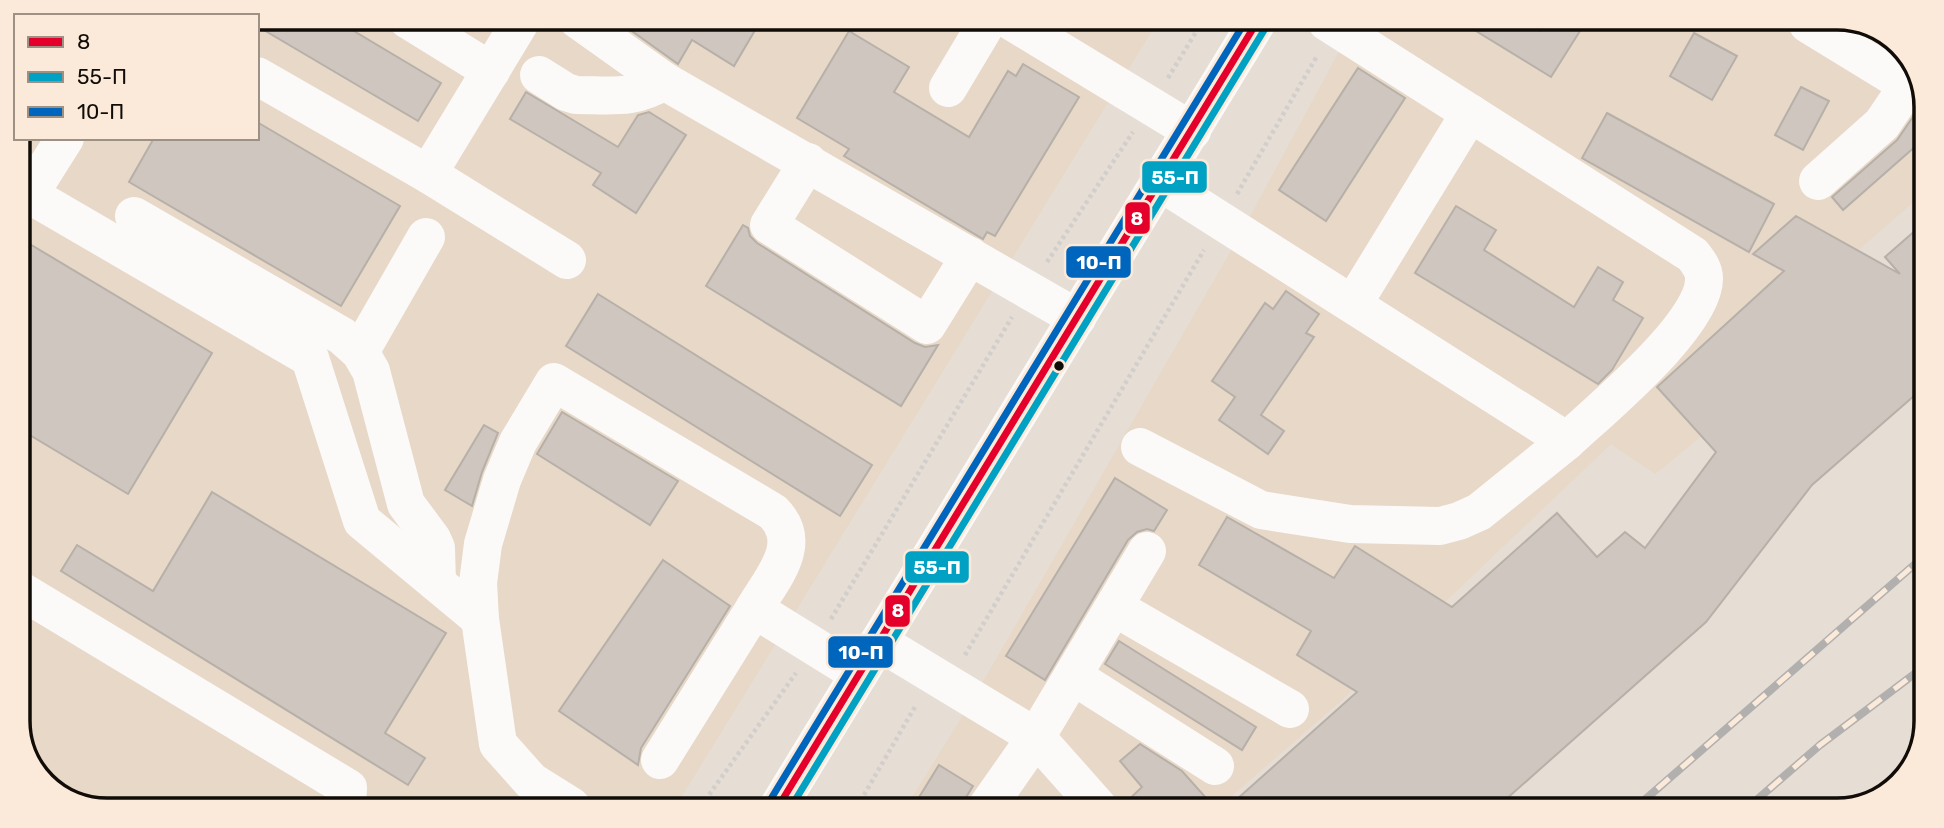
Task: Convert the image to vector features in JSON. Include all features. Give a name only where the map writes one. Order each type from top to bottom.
[{"type":"main road","points":[[425,30],[491,71]]},
{"type":"main road","points":[[428,174],[515,30]]},
{"type":"main road","points":[[593,30],[664,80],[1077,318]]},
{"type":"main road","points":[[948,88],[983,30]]},
{"type":"main road","points":[[1026,30],[1192,131]]},
{"type":"main road","points":[[783,798],[1252,30]]},
{"type":"main road","points":[[1140,447],[1261,510],[1350,524],[1440,526],[1479,512],[1567,441],[1644,370],[1684,324],[1697,304],[1704,278],[1701,266],[1693,255],[1340,30]]},
{"type":"main road","points":[[1818,30],[1911,87]]},
{"type":"main road","points":[[539,75],[566,92],[576,95],[638,94],[664,80]]},
{"type":"main road","points":[[259,77],[428,174],[567,260]]},
{"type":"main road","points":[[1818,181],[1913,94]]},
{"type":"main road","points":[[1353,304],[1471,113]]},
{"type":"main road","points":[[30,183],[63,140]]},
{"type":"main road","points":[[808,162],[769,225],[927,325],[970,256]]},
{"type":"main road","points":[[1160,182],[1567,441]]},
{"type":"main road","points":[[30,195],[310,358],[362,521],[480,619]]},
{"type":"main road","points":[[134,216],[342,336],[359,352],[371,371],[406,504],[432,538],[436,548],[437,583]]},
{"type":"main road","points":[[359,352],[426,237]]},
{"type":"main road","points":[[558,798],[531,781],[498,744],[480,619],[478,583],[490,513],[518,442],[554,382],[773,512],[786,531],[788,543],[785,557],[660,761]]},
{"type":"main road","points":[[993,798],[1073,676],[1147,551]]},
{"type":"main road","points":[[30,596],[348,788],[347,798]]},
{"type":"main road","points":[[1114,607],[1290,709]]},
{"type":"main road","points":[[754,609],[859,674]]},
{"type":"main road","points":[[879,642],[1035,737],[1090,798]]},
{"type":"main road","points":[[1073,676],[1215,766]]},
{"type":"path","points":[[707,798],[815,646],[1028,290],[1197,30]]},
{"type":"path","points":[[862,798],[919,701],[948,684],[1222,221],[1327,30]]},
{"type":"shaded area","points":[[259,30],[1152,30],[681,798],[107,798],[77,792],[56,779],[43,764],[34,746],[30,726],[30,140],[259,140]]},
{"type":"shaded area","points":[[1351,30],[1852,31],[1876,40],[1892,52],[1906,73],[1913,92],[1914,202],[1837,269],[1810,348],[1655,474],[1611,444],[1341,701],[1229,798],[912,798],[973,699],[1241,233]]},
{"type":"building","points":[[264,30],[352,30],[441,83],[418,121]]},
{"type":"building","points":[[630,30],[755,30],[734,66],[692,40],[678,64]]},
{"type":"building","points":[[1474,30],[1581,30],[1551,77]]},
{"type":"building","points":[[849,31],[909,67],[894,92],[969,137],[1008,71],[1016,76],[1023,64],[1079,97],[995,236],[987,232],[983,239],[844,156],[849,149],[797,118]]},
{"type":"building","points":[[1694,33],[1737,56],[1712,100],[1670,76]]},
{"type":"building","points":[[1358,68],[1405,98],[1326,221],[1279,190]]},
{"type":"building","points":[[1801,87],[1829,101],[1803,150],[1775,135]]},
{"type":"building","points":[[526,92],[618,147],[638,115],[649,112],[686,135],[636,213],[593,185],[601,173],[510,119]]},
{"type":"building","points":[[1607,113],[1774,204],[1749,252],[1582,158]]},
{"type":"building","points":[[1914,115],[1914,148],[1843,210],[1832,197],[1897,140]]},
{"type":"building","points":[[259,123],[400,206],[341,306],[129,182],[153,140],[259,140]]},
{"type":"building","points":[[1456,206],[1496,230],[1484,250],[1574,307],[1598,267],[1623,282],[1613,300],[1643,318],[1612,370],[1598,384],[1415,273]]},
{"type":"building","points":[[1796,216],[1900,274],[1885,257],[1914,232],[1914,396],[1812,485],[1706,622],[1507,798],[1238,798],[1357,692],[1297,655],[1311,631],[1199,565],[1227,517],[1334,578],[1355,546],[1452,607],[1557,513],[1597,557],[1625,532],[1645,548],[1716,452],[1657,387],[1784,271],[1753,254]]},
{"type":"building","points":[[743,225],[748,228],[750,236],[757,243],[915,343],[925,347],[938,345],[901,406],[706,286]]},
{"type":"building","points":[[30,244],[212,353],[128,494],[30,435]]},
{"type":"building","points":[[1286,291],[1319,314],[1306,333],[1314,337],[1261,415],[1284,431],[1268,454],[1219,420],[1235,397],[1212,381],[1265,303],[1273,309]]},
{"type":"building","points":[[598,294],[872,465],[840,516],[566,346]]},
{"type":"building","points":[[562,412],[678,481],[650,525],[537,454]]},
{"type":"building","points":[[484,425],[498,433],[472,506],[445,490]]},
{"type":"building","points":[[1115,478],[1167,510],[1154,531],[1147,529],[1137,532],[1128,540],[1045,680],[1006,656]]},
{"type":"building","points":[[212,492],[446,633],[385,733],[425,758],[408,785],[61,571],[77,545],[153,591]]},
{"type":"building","points":[[663,560],[730,606],[641,748],[638,765],[559,711]]},
{"type":"building","points":[[1119,641],[1256,727],[1242,750],[1105,664]]},
{"type":"building","points":[[1140,744],[1182,771],[1206,798],[1130,798],[1142,787],[1120,761]]},
{"type":"building","points":[[939,765],[973,786],[966,798],[919,798]]},
{"type":"railway","points":[[1647,798],[1914,565]]},
{"type":"railway","points":[[1759,798],[1820,745],[1914,674]]},
{"type":"transit line","name":"10-П","points":[[771,798],[1240,30]]},
{"type":"transit line","name":"8","points":[[783,798],[1252,30]]},
{"type":"transit line","name":"55-П","points":[[796,798],[1264,30]]}]
